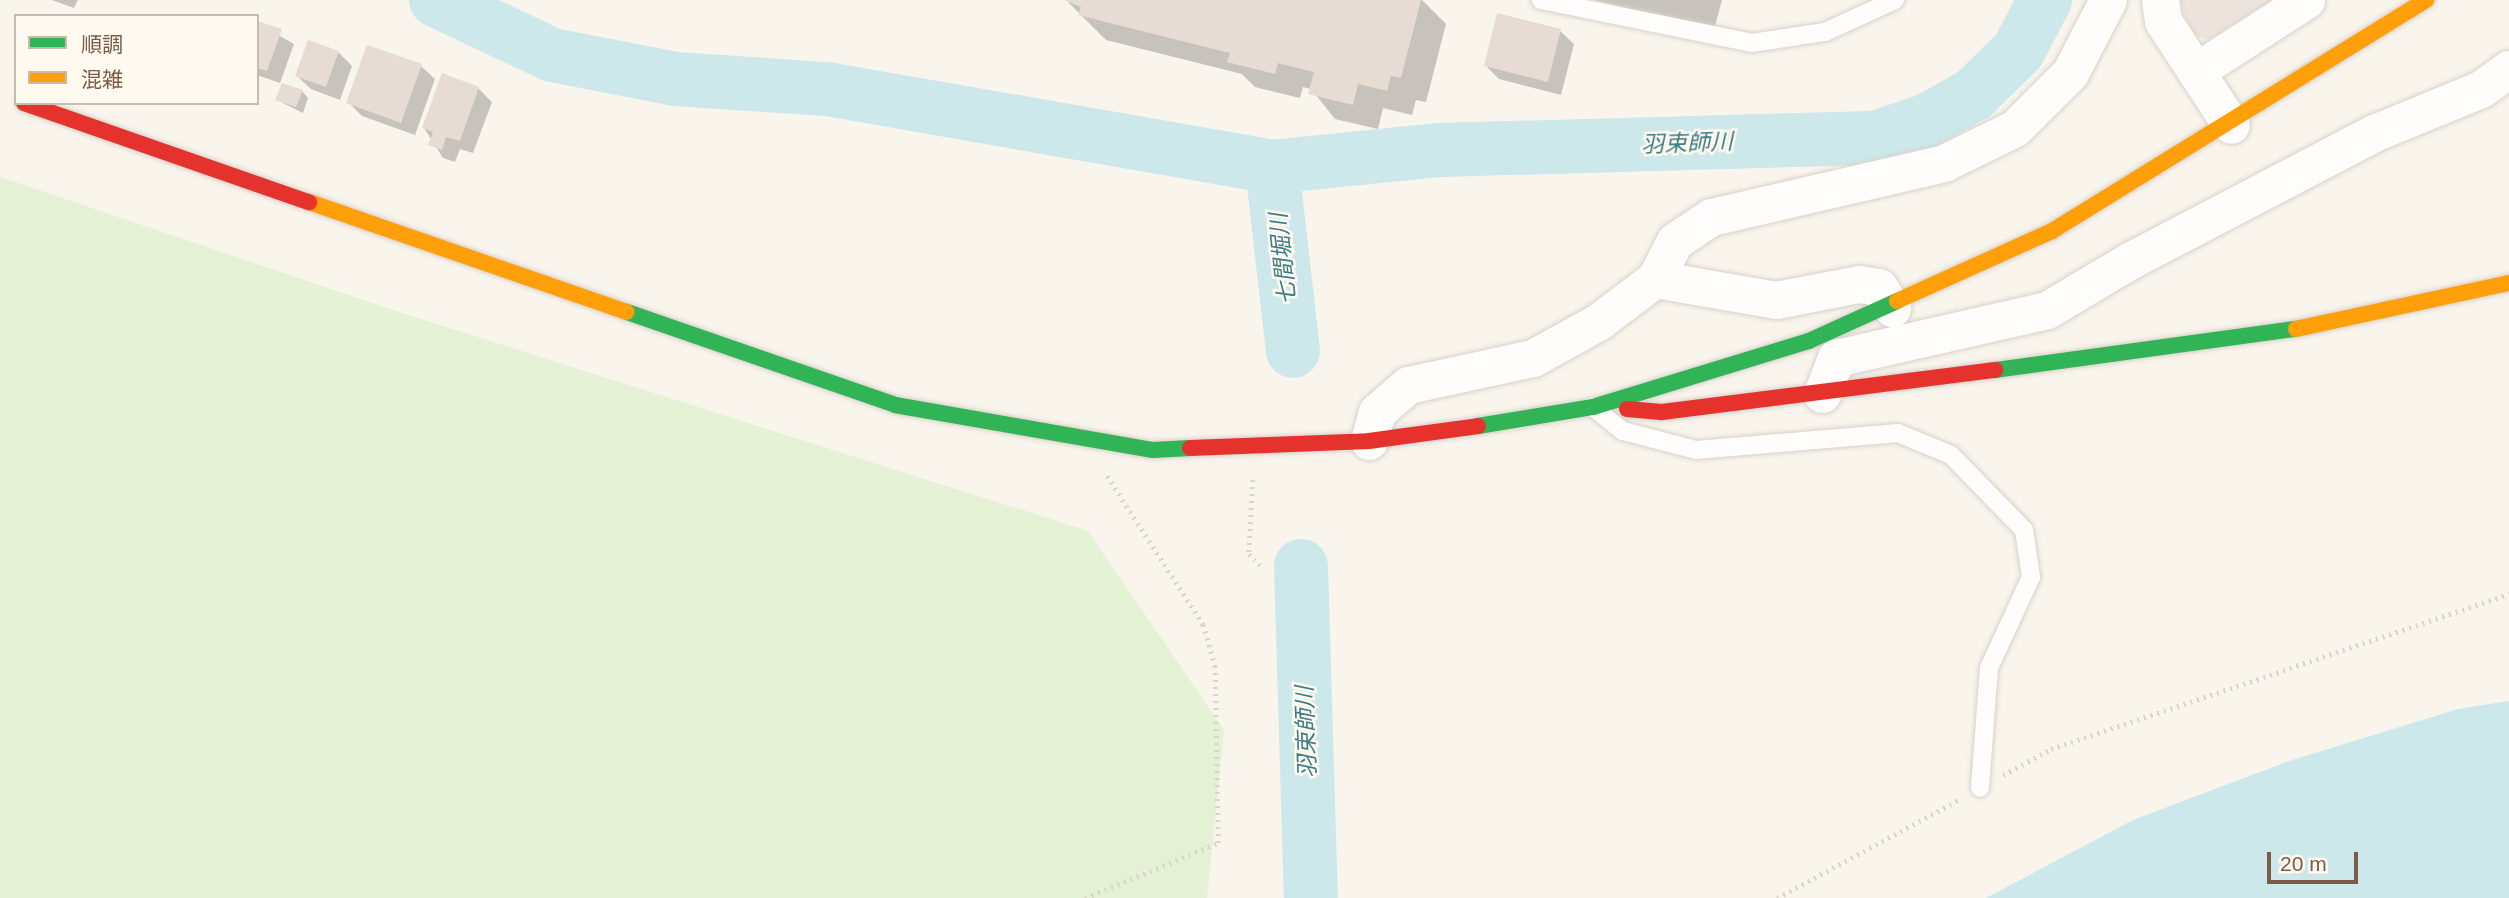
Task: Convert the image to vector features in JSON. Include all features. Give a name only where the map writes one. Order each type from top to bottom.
[{"type":"street","points":[[1369,441],[1377,412],[1400,390],[1533,358],[1598,322],[1655,279],[1675,241],[1711,216],[1944,163],[2015,128],[2070,73],[2108,0]]},
{"type":"street","points":[[2160,0],[2163,22],[2231,125]]},
{"type":"street","points":[[2196,71],[2306,0]]},
{"type":"street","points":[[30,105],[895,405],[1082,440],[1153,450],[1369,441],[1593,407],[1810,341],[1892,308],[2052,231],[2231,125],[2426,0]]},
{"type":"street","points":[[1822,394],[1836,358],[2047,310],[2131,260],[2374,133],[2481,89],[2509,69]]},
{"type":"street","points":[[1655,279],[1776,300],[1869,286],[1879,287],[1892,308]]},
{"type":"street","points":[[1593,407],[1662,412],[1822,394],[2293,330],[2509,283]]},
{"type":"lane","points":[[1541,0],[1752,43],[1825,32],[1895,0]]},
{"type":"lane","points":[[1593,407],[1623,431],[1696,450],[1898,433],[1951,455],[2024,530],[2031,576],[1989,667],[1980,788]]},
{"type":"path","points":[[1082,440],[1203,625],[1215,667],[1217,844],[1085,898]]},
{"type":"path","points":[[1253,495],[1249,554],[1262,567]]},
{"type":"path","points":[[1777,898],[2051,749],[2509,594]]},
{"type":"shaded area","points":[[2179,0],[2272,0],[2208,40],[2191,34]]},
{"type":"green space","points":[[0,177],[402,313],[1088,531],[1224,730],[1207,898],[0,898]]},
{"type":"water","points":[[2509,701],[2509,898],[1986,898],[2133,820],[2289,761],[2458,709]]},
{"type":"building","points":[[1064,0],[1421,0],[1401,78],[1391,76],[1387,91],[1358,84],[1353,105],[1308,94],[1314,72],[1278,63],[1275,74],[1227,62],[1230,53],[1078,15],[1081,7]]},
{"type":"building","points":[[1497,13],[1561,29],[1548,82],[1484,66]]},
{"type":"building","points":[[259,22],[282,29],[267,71],[259,69]]},
{"type":"building","points":[[308,40],[339,51],[326,87],[295,76]]},
{"type":"building","points":[[367,45],[422,64],[401,123],[346,103]]},
{"type":"building","points":[[442,73],[479,87],[460,141],[446,137],[442,150],[428,145],[433,132],[422,128]]},
{"type":"building","points":[[282,83],[303,90],[296,107],[275,100]]},
{"type":"waterway","points":[[436,0],[552,55],[675,79],[827,89],[1272,167],[1440,150],[1874,138],[1928,120],[1974,94],[2018,51],[2045,0]]},
{"type":"waterway","name":"七間堀川","points":[[1272,167],[1293,351]]},
{"type":"waterway","name":"羽束師川","points":[[1301,566],[1311,898]]},
{"type":"traffic: fast","points":[[1478,426],[1593,407],[1809,341],[1897,301]]},
{"type":"traffic: fast","points":[[627,312],[895,405],[1153,450],[1190,448]]},
{"type":"traffic: fast","points":[[1995,370],[2296,329]]},
{"type":"traffic: slow","points":[[1897,301],[2052,231],[2426,0]]},
{"type":"traffic: slow","points":[[309,202],[627,312]]},
{"type":"traffic: slow","points":[[2296,329],[2509,283]]},
{"type":"traffic: jam","points":[[30,105],[309,202]]},
{"type":"traffic: jam","points":[[1627,409],[1662,412],[1995,370]]},
{"type":"traffic: jam","points":[[1190,448],[1369,441],[1478,426]]}]
